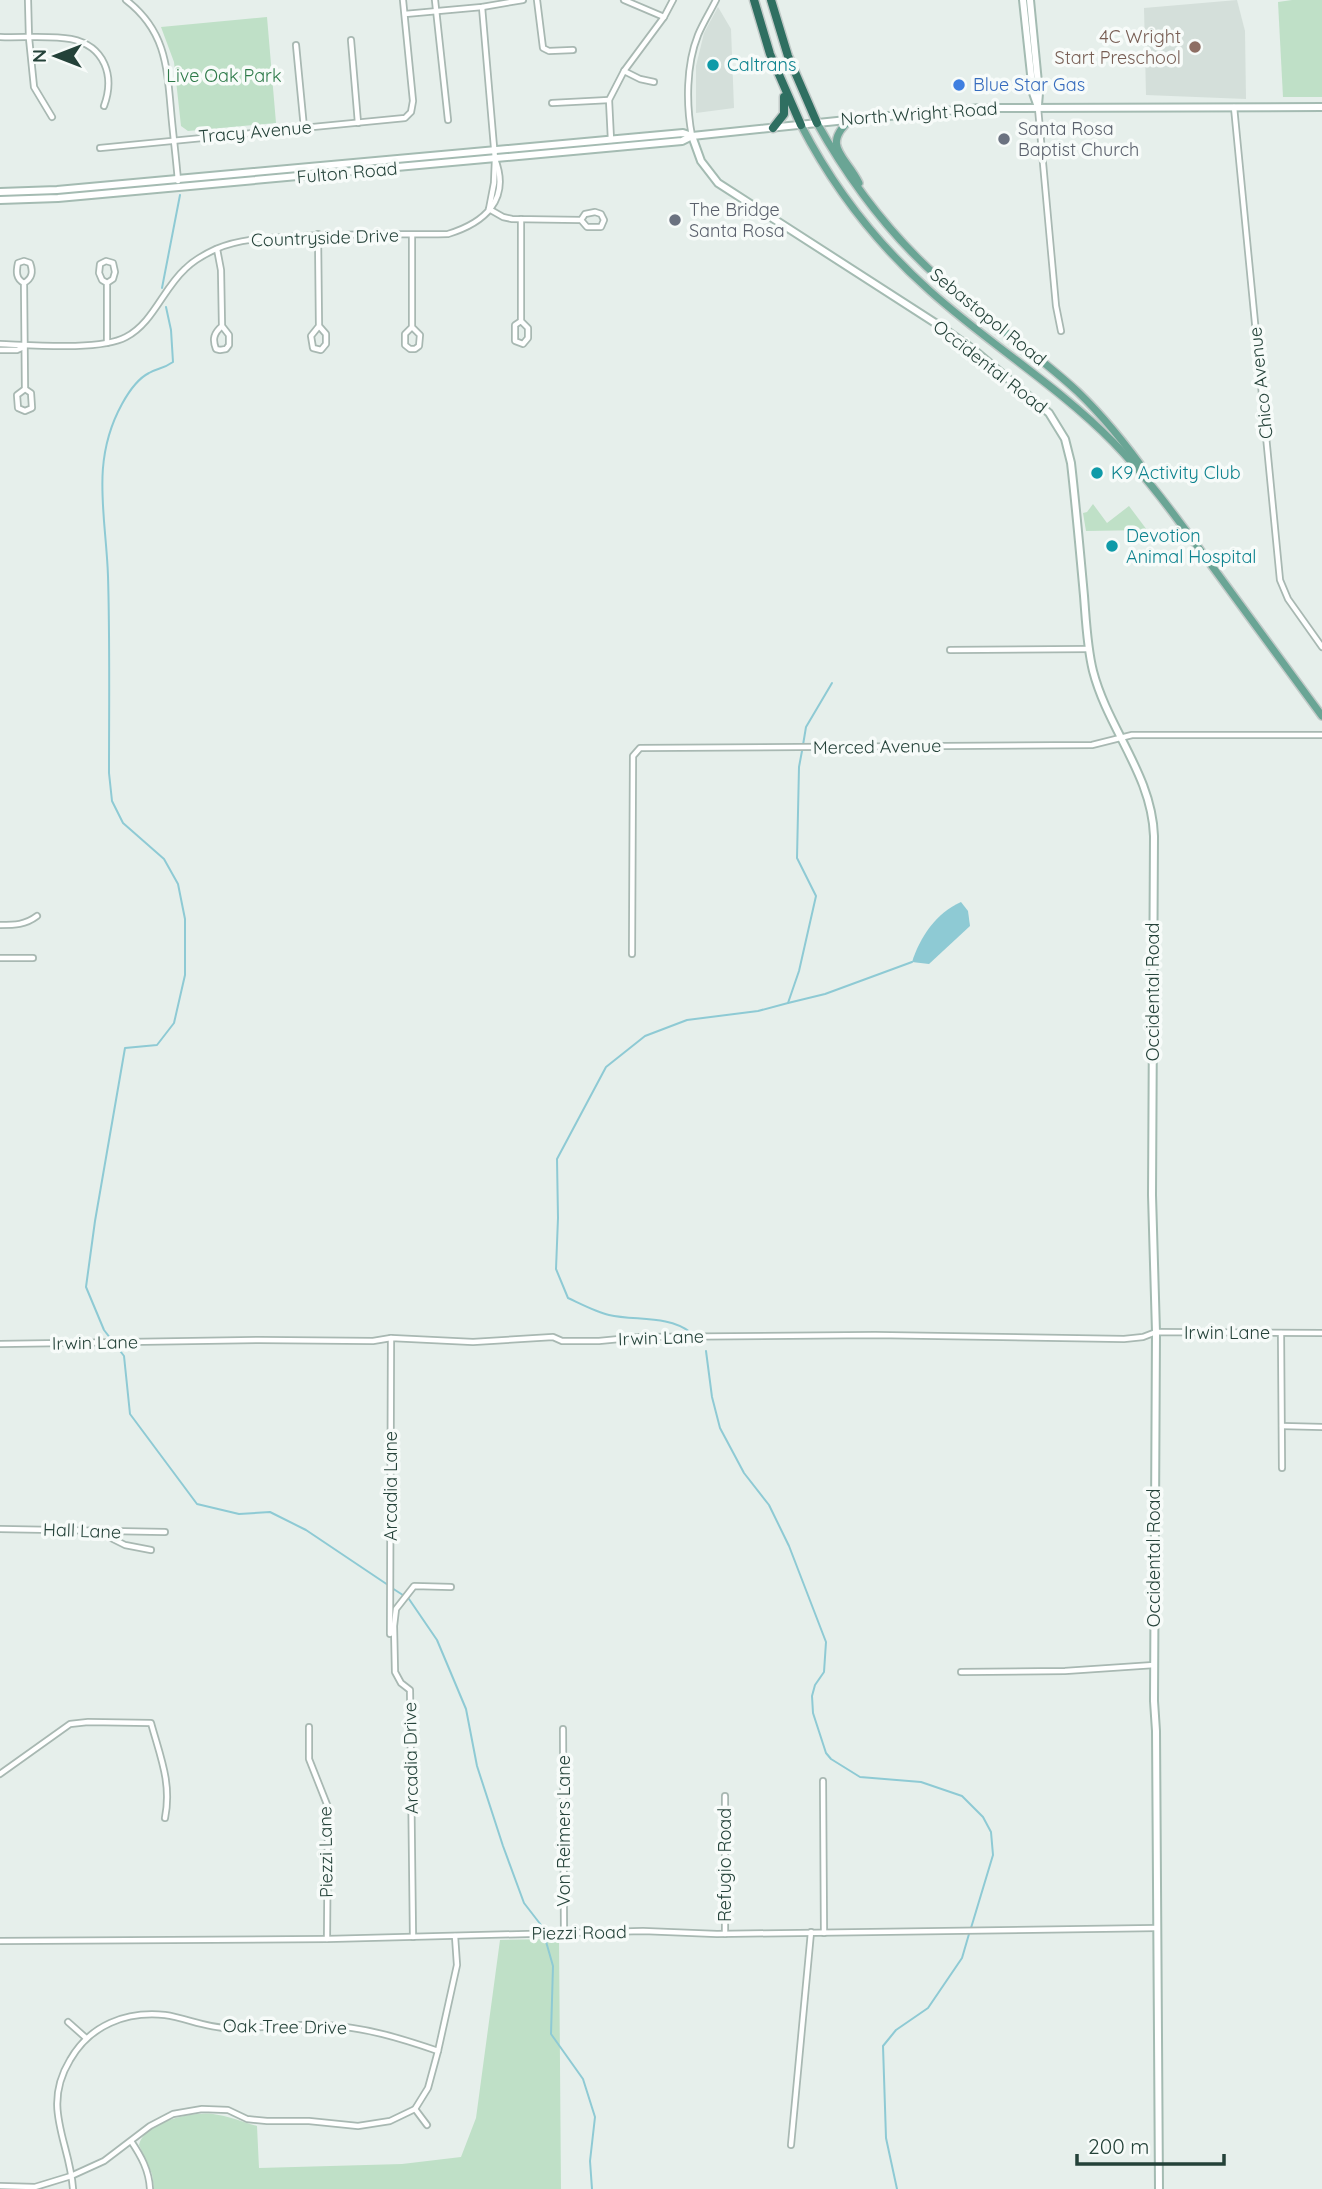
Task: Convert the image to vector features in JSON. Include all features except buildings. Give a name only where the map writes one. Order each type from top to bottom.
[{"type":"highway","points":[[754,0],[781,84],[801,125]]},
{"type":"highway","points":[[771,0],[788,57],[817,123]]},
{"type":"highway","points":[[773,128],[785,111],[781,84]]},
{"type":"main road","points":[[851,119],[838,132],[837,148],[858,179],[866,200]]},
{"type":"main road","name":"Sebastopol Road","points":[[817,123],[866,200],[898,237],[931,271],[1054,371],[1099,414],[1138,462],[1322,716]]},
{"type":"main road","name":"Sebastopol Road","points":[[801,125],[845,198],[897,260],[937,298],[1094,425],[1128,459],[1175,516]]},
{"type":"street","points":[[28,0],[34,87],[52,117]]},
{"type":"street","points":[[126,0],[133,2],[149,23],[163,52],[178,188]]},
{"type":"street","points":[[403,0],[405,14],[482,7],[523,0]]},
{"type":"street","points":[[435,0],[448,120]]},
{"type":"street","points":[[537,0],[543,48],[549,51],[573,50]]},
{"type":"street","points":[[624,0],[664,17]]},
{"type":"street","points":[[611,140],[608,100],[624,71],[664,17],[673,0]]},
{"type":"street","name":"Occidental Road","points":[[716,0],[698,35],[690,65],[692,136],[702,165],[718,183],[953,334],[1054,418],[1065,439],[1071,463],[1089,649],[1096,680],[1148,794],[1154,828],[1152,1207],[1156,1332],[1154,1701],[1157,1731],[1159,2189]]},
{"type":"street","name":"Sebastopol Road","points":[[1023,0],[1032,93],[1038,107]]},
{"type":"street","name":"Sebastopol Road","points":[[1030,0],[1060,331]]},
{"type":"street","points":[[482,7],[497,183],[497,198],[489,209],[503,217],[581,220],[587,227],[593,228],[601,227],[604,220],[601,214],[595,212],[585,214],[581,220]]},
{"type":"street","name":"Tracy Avenue","points":[[100,148],[401,119],[410,115],[413,101],[405,14]]},
{"type":"street","points":[[0,37],[70,38],[91,48],[106,65],[110,76],[110,92],[104,106]]},
{"type":"street","points":[[351,40],[358,123]]},
{"type":"street","points":[[296,45],[304,128]]},
{"type":"street","points":[[624,71],[654,82]]},
{"type":"street","points":[[552,103],[608,100]]},
{"type":"street","name":"Chico Avenue","points":[[1234,107],[1280,580],[1287,599],[1322,647]]},
{"type":"street","name":"North Wright Road","points":[[801,125],[981,108],[1322,107]]},
{"type":"street","name":"Fulton Road","points":[[0,200],[58,198],[495,159],[682,141],[692,136],[801,125]]},
{"type":"street","name":"Fulton Road","points":[[0,192],[44,191],[683,133],[692,136]]},
{"type":"street","name":"Countryside Drive","points":[[0,344],[24,347],[107,343],[127,337],[147,320],[184,270],[217,249],[246,240],[318,234],[448,234],[468,228],[489,209]]},
{"type":"street","points":[[521,219],[521,321],[528,328],[526,343],[523,344],[515,341],[514,335],[515,325],[521,321]]},
{"type":"street","points":[[318,234],[319,326],[311,336],[316,350],[325,348],[327,344],[326,334],[319,326]]},
{"type":"street","points":[[412,235],[412,327],[420,335],[419,346],[415,349],[405,345],[405,334],[412,327]]},
{"type":"street","points":[[217,249],[221,270],[222,327],[229,335],[229,345],[220,350],[216,348],[214,340],[215,334],[222,327]]},
{"type":"street","points":[[24,283],[18,279],[17,273],[18,263],[24,261],[30,263],[32,275],[24,283],[25,389]]},
{"type":"street","points":[[107,283],[102,280],[99,272],[100,264],[110,261],[114,265],[114,276],[107,283],[107,343]]},
{"type":"street","name":"Countryside Drive","points":[[0,350],[17,350],[24,347]]},
{"type":"street","points":[[25,389],[31,393],[33,403],[32,408],[25,411],[18,408],[17,400],[18,395],[25,389]]},
{"type":"street","points":[[950,650],[1089,649]]},
{"type":"street","name":"Merced Avenue","points":[[632,954],[633,756],[640,748],[1092,745],[1122,737],[1146,735],[1322,735]]},
{"type":"street","points":[[0,925],[21,925],[37,916]]},
{"type":"street","points":[[0,958],[33,958]]},
{"type":"street","name":"Irwin Lane","points":[[0,1344],[373,1341],[391,1338],[473,1342],[553,1337],[562,1341],[599,1341],[640,1337],[876,1335],[1124,1339],[1143,1338],[1156,1332],[1322,1333]]},
{"type":"street","points":[[1281,1333],[1282,1468]]},
{"type":"street","name":"Arcadia Lane","points":[[390,1634],[391,1338]]},
{"type":"street","points":[[1282,1426],[1322,1427]]},
{"type":"street","name":"Hall Lane","points":[[0,1529],[165,1532]]},
{"type":"street","points":[[97,1531],[125,1545],[151,1550]]},
{"type":"street","name":"Arcadia Drive","points":[[413,1937],[410,1690],[401,1684],[395,1672],[396,1609],[414,1586],[451,1587]]},
{"type":"street","points":[[961,1672],[1065,1671],[1154,1665]]},
{"type":"street","points":[[0,1774],[70,1724],[151,1723],[168,1786],[165,1818]]},
{"type":"street","name":"Piezzi Lane","points":[[309,1727],[309,1759],[328,1807],[327,1939]]},
{"type":"street","name":"Von Reimers Lane","points":[[563,1728],[564,1933]]},
{"type":"street","points":[[823,1781],[824,1933]]},
{"type":"street","name":"Refugio Road","points":[[725,1796],[725,1934]]},
{"type":"street","name":"Piezzi Road","points":[[0,1941],[327,1939],[643,1931],[725,1934],[1158,1928]]},
{"type":"street","points":[[791,2145],[811,1932]]},
{"type":"street","points":[[0,2186],[35,2187],[71,2176],[104,2161],[150,2126],[173,2114],[202,2109],[228,2110],[247,2119],[358,2126],[390,2121],[415,2109],[428,2088],[438,2051],[457,1965],[455,1936]]},
{"type":"street","name":"Oak Tree Drive","points":[[73,2189],[57,2120],[59,2086],[69,2060],[86,2038],[108,2023],[139,2015],[165,2015],[222,2028],[251,2029],[321,2024],[385,2033],[438,2051]]},
{"type":"street","points":[[68,2022],[86,2038]]},
{"type":"street","points":[[415,2109],[427,2124]]},
{"type":"street","points":[[131,2141],[143,2160],[150,2179],[150,2189]]},
{"type":"shaded area","name":"4C Wright Start Preschool","points":[[1237,0],[1245,31],[1246,99],[1146,95],[1144,8]]},
{"type":"shaded area","points":[[718,7],[731,29],[734,108],[696,113],[696,66],[704,33]]},
{"type":"green space","points":[[1322,0],[1322,97],[1283,97],[1278,2]]},
{"type":"green space","name":"Live Oak Park","points":[[267,17],[276,123],[188,131],[181,126],[174,62],[161,27]]},
{"type":"green space","points":[[1093,504],[1107,523],[1129,506],[1147,530],[1086,531],[1083,513]]},
{"type":"green space","points":[[559,1939],[561,2189],[154,2189],[152,2174],[139,2145],[143,2137],[159,2124],[194,2114],[219,2115],[257,2126],[259,2168],[402,2164],[461,2157],[476,2118],[500,1940]]},
{"type":"water","points":[[961,902],[968,911],[970,926],[929,964],[912,962],[930,927],[944,912]]},
{"type":"waterway","points":[[162,288],[180,195]]},
{"type":"waterway","points":[[166,307],[173,362],[145,376],[127,395],[112,426],[103,468],[109,601],[109,773],[112,801],[123,823],[164,859],[178,884],[185,919],[185,975],[174,1023],[157,1045],[125,1048],[86,1287],[104,1330],[124,1356],[130,1414],[197,1504],[239,1514],[270,1512],[306,1530],[388,1585]]},
{"type":"waterway","points":[[803,745],[806,727],[832,683]]},
{"type":"waterway","points":[[690,1332],[672,1323],[604,1314],[568,1298],[556,1269],[557,1159],[606,1067],[645,1036],[687,1020],[758,1011],[788,1003],[799,971],[816,896],[797,858],[799,767],[802,751]]},
{"type":"waterway","points":[[788,1003],[825,994],[912,962]]},
{"type":"waterway","points":[[706,1351],[712,1397],[720,1428],[744,1473],[769,1505],[789,1546],[826,1642],[824,1672],[815,1685],[812,1696],[813,1713],[826,1753],[860,1777],[921,1782],[962,1796],[983,1817],[991,1832],[993,1855],[971,1928]]},
{"type":"waterway","points":[[392,1588],[409,1599],[437,1640],[466,1709],[477,1766],[503,1846],[524,1903],[541,1925]]},
{"type":"waterway","points":[[897,2189],[886,2138],[883,2046],[896,2030],[928,2008],[962,1958],[969,1934]]},
{"type":"waterway","points":[[545,1938],[553,1966],[551,2034],[583,2079],[595,2117],[590,2161],[592,2189]]},
{"type":"place","name":"4C Wright Start Preschool","points":[[1195,47]]},
{"type":"place","name":"Caltrans","points":[[713,65]]},
{"type":"place","name":"Blue Star Gas","points":[[959,85]]},
{"type":"place","name":"Santa Rosa Baptist Church","points":[[1004,139]]},
{"type":"place","name":"The Bridge Santa Rosa","points":[[675,220]]},
{"type":"place","name":"K9 Activity Club","points":[[1097,473]]},
{"type":"place","name":"Devotion Animal Hospital","points":[[1112,546]]}]
